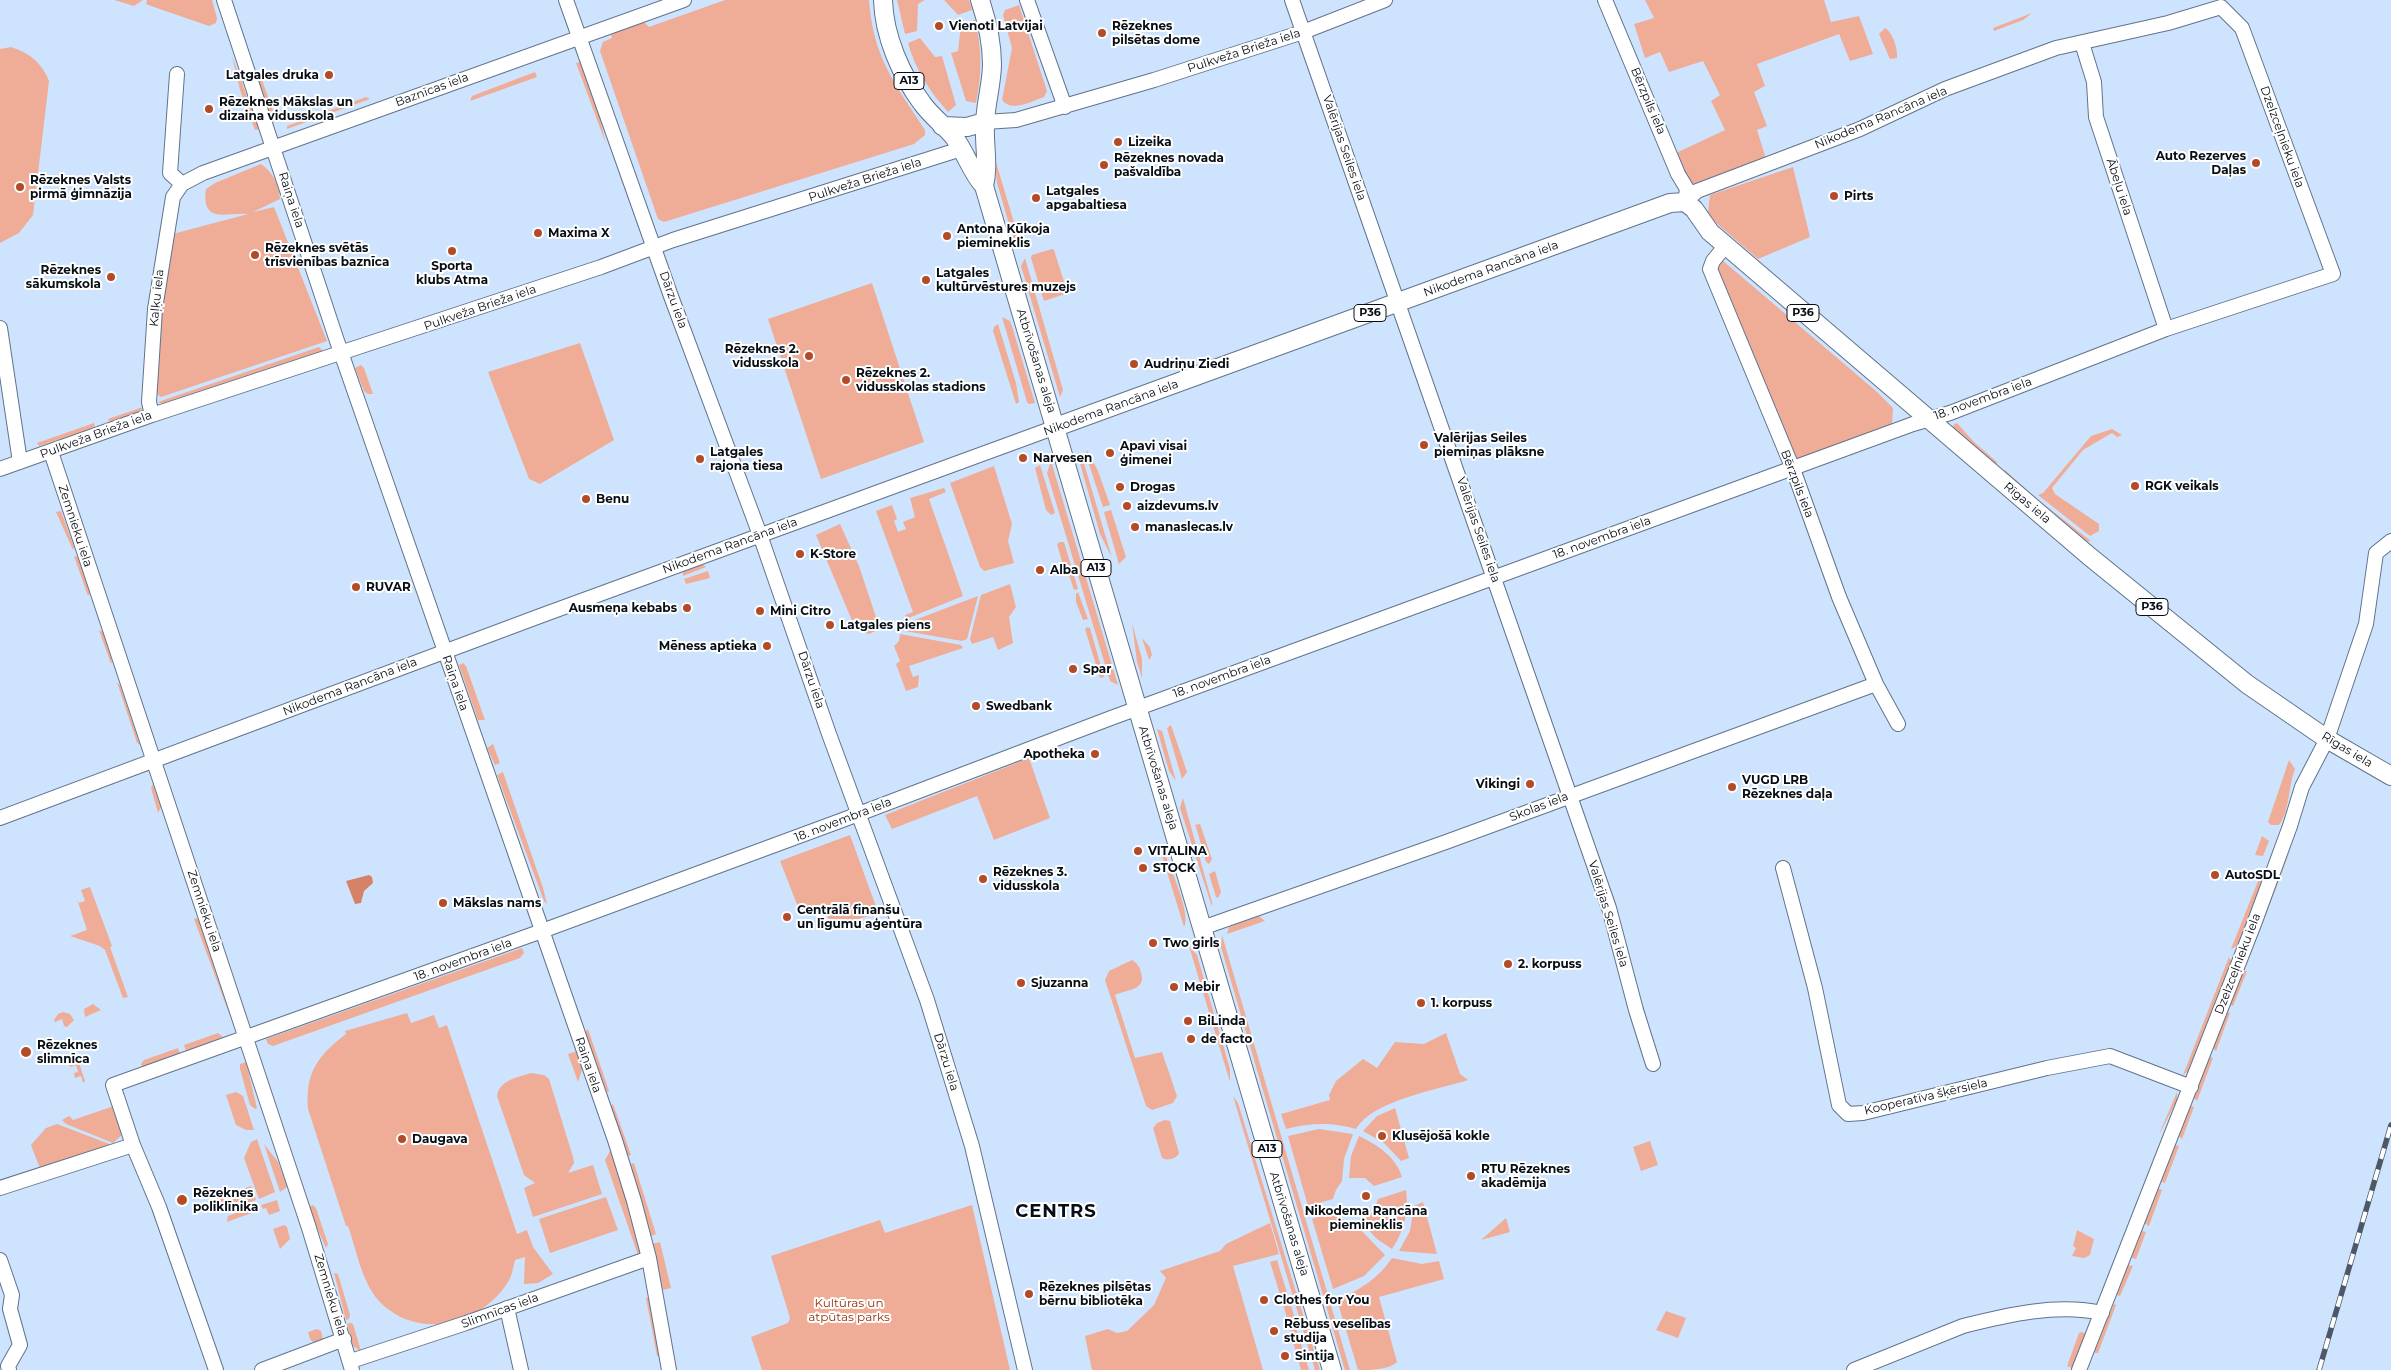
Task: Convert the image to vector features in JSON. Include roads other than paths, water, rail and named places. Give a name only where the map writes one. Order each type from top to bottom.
[{"type":"main road","name":"Atbrīvošanas aleja","points":[[884,0],[890,39],[895,53],[922,104],[961,149],[975,176],[984,186],[1332,1370]]},
{"type":"main road","name":"Atbrīvošanas aleja","points":[[980,0],[990,36],[992,65],[985,122],[984,152],[987,171],[984,186]]},
{"type":"main road","points":[[942,126],[967,127],[985,122]]},
{"type":"main road","name":"Rīgas iela","points":[[1685,202],[1694,209],[1705,227],[1928,419],[2096,561],[2247,684],[2327,739],[2391,776]]},
{"type":"main road","name":"Nikodema Rancāna iela","points":[[1056,427],[1670,203],[1685,202]]},
{"type":"street","name":"Raiņa iela","points":[[224,0],[342,354],[618,1149],[649,1258],[669,1370]]},
{"type":"street","name":"Dārzu iela","points":[[566,0],[927,1000],[972,1146],[1025,1370]]},
{"type":"street","name":"Baznīcas iela","points":[[182,184],[203,173],[684,0]]},
{"type":"street","points":[[1027,0],[1064,107]]},
{"type":"street","name":"Valērijas Seiles iela","points":[[1292,0],[1609,908],[1636,1010],[1653,1064]]},
{"type":"street","name":"Pulkveža Brieža iela","points":[[985,122],[1016,120],[1064,107],[1303,32],[1384,0]]},
{"type":"street","name":"Bērzpils iela","points":[[1606,0],[1678,174],[1688,189],[1685,202]]},
{"type":"street","name":"Nikodema Rancāna iela","points":[[1685,202],[1697,192],[1860,129],[1945,89],[2056,48],[2168,23],[2220,4]]},
{"type":"street","name":"Dzelzceļnieku iela","points":[[2220,4],[2242,28],[2332,274]]},
{"type":"street","name":"Ābeļu iela","points":[[2082,43],[2094,82],[2096,117],[2166,329]]},
{"type":"street","points":[[177,74],[170,173],[182,184]]},
{"type":"street","name":"Pulkveža Brieža iela","points":[[0,469],[152,415],[342,354],[592,270],[654,246],[961,149]]},
{"type":"street","name":"Kaļķu iela","points":[[152,415],[149,402],[155,309],[172,196],[182,184]]},
{"type":"street","name":"Bērzpils iela","points":[[1726,245],[1713,261],[1710,269],[1793,469],[1839,597],[1876,684],[1898,724]]},
{"type":"street","name":"18. novembra iela","points":[[133,1145],[113,1085],[542,931],[1495,577],[1928,419],[1950,413],[2166,329],[2332,274]]},
{"type":"street","points":[[0,328],[20,462]]},
{"type":"street","name":"Nikodema Rancāna iela","points":[[0,818],[1056,427]]},
{"type":"street","name":"Zemnieku iela","points":[[51,452],[246,1038],[344,1339],[351,1366]]},
{"type":"street","name":"Dzelzceļnieku iela","points":[[2079,1370],[2254,924],[2290,826],[2302,787],[2327,739],[2366,624],[2376,553],[2391,541]]},
{"type":"street","name":"Skolas iela","points":[[1202,928],[1446,842],[1876,684]]},
{"type":"street","name":"Kooperatīva šķērsiela","points":[[1783,868],[1817,996],[1840,1105],[1848,1114],[1863,1113],[2047,1068],[2110,1056],[2191,1087]]},
{"type":"street","points":[[0,1188],[133,1145],[159,1207],[216,1370]]},
{"type":"street","name":"Slimnīcas iela","points":[[351,1366],[649,1258]]},
{"type":"street","points":[[0,1260],[12,1295],[10,1309],[20,1345],[8,1366],[9,1370]]},
{"type":"street","points":[[507,1308],[520,1370]]},
{"type":"street","points":[[1854,1370],[1963,1326],[1982,1321],[2060,1308],[2075,1308],[2102,1313]]},
{"type":"street","points":[[262,1370],[344,1339]]},
{"type":"railway","points":[[2319,1370],[2391,1125]]},
{"type":"place","name":"Vienoti Latvijai","points":[[939,26]]},
{"type":"place","name":"Rēzeknes pilsētas dome","points":[[1102,33]]},
{"type":"place","name":"Latgales druka","points":[[329,75]]},
{"type":"place","name":"Rēzeknes Mākslas un dizaina vidusskola","points":[[209,109]]},
{"type":"place","name":"Lizeika","points":[[1118,142]]},
{"type":"place","name":"Auto Rezerves Daļas","points":[[2256,163]]},
{"type":"place","name":"Rēzeknes novada pašvaldība","points":[[1104,165]]},
{"type":"place","name":"Rēzeknes Valsts pirmā ģimnāzija","points":[[20,187]]},
{"type":"place","name":"Pirts","points":[[1834,196]]},
{"type":"place","name":"Latgales apgabaltiesa","points":[[1036,198]]},
{"type":"place","name":"Maxima X","points":[[538,233]]},
{"type":"place","name":"Antona Kūkoja piemineklis","points":[[947,236]]},
{"type":"place","name":"Sporta klubs Atma","points":[[452,251]]},
{"type":"place","name":"Rēzeknes svētās trīsvienības baznīca","points":[[255,255]]},
{"type":"place","name":"Rēzeknes sākumskola","points":[[111,277]]},
{"type":"place","name":"Latgales kultūrvēstures muzejs","points":[[926,280]]},
{"type":"place","name":"Rēzeknes 2. vidusskola","points":[[809,356]]},
{"type":"place","name":"Audriņu Ziedi","points":[[1134,364]]},
{"type":"place","name":"Rēzeknes 2. vidusskolas stadions","points":[[846,380]]},
{"type":"place","name":"Valērijas Seiles piemiņas plāksne","points":[[1424,445]]},
{"type":"place","name":"Apavi visai ģimenei","points":[[1110,453]]},
{"type":"place","name":"Narvesen","points":[[1023,458]]},
{"type":"place","name":"Latgales rajona tiesa","points":[[700,459]]},
{"type":"place","name":"RGK veikals","points":[[2135,486]]},
{"type":"place","name":"Drogas","points":[[1120,487]]},
{"type":"place","name":"Benu","points":[[586,499]]},
{"type":"place","name":"aizdevums.lv","points":[[1127,506]]},
{"type":"place","name":"manaslecas.lv","points":[[1135,527]]},
{"type":"place","name":"K-Store","points":[[800,554]]},
{"type":"place","name":"Alba","points":[[1040,570]]},
{"type":"place","name":"RUVAR","points":[[356,587]]},
{"type":"place","name":"Ausmeņa kebabs","points":[[687,608]]},
{"type":"place","name":"Mini Citro","points":[[760,611]]},
{"type":"place","name":"Latgales piens","points":[[830,625]]},
{"type":"place","name":"Mēness aptieka","points":[[767,646]]},
{"type":"place","name":"Spar","points":[[1073,669]]},
{"type":"place","name":"Swedbank","points":[[976,706]]},
{"type":"place","name":"Apotheka","points":[[1095,754]]},
{"type":"place","name":"Vikingi","points":[[1530,784]]},
{"type":"place","name":"VUGD LRB Rēzeknes daļa","points":[[1732,787]]},
{"type":"place","name":"VITALINA","points":[[1138,851]]},
{"type":"place","name":"STOCK","points":[[1143,868]]},
{"type":"place","name":"AutoSDL","points":[[2215,875]]},
{"type":"place","name":"Rēzeknes 3. vidusskola","points":[[983,879]]},
{"type":"place","name":"Mākslas nams","points":[[443,903]]},
{"type":"place","name":"Centrālā finanšu un līgumu aģentūra","points":[[787,917]]},
{"type":"place","name":"Two girls","points":[[1153,943]]},
{"type":"place","name":"2. korpuss","points":[[1508,964]]},
{"type":"place","name":"Sjuzanna","points":[[1021,983]]},
{"type":"place","name":"Mebir","points":[[1174,987]]},
{"type":"place","name":"1. korpuss","points":[[1421,1003]]},
{"type":"place","name":"BiLinda","points":[[1188,1021]]},
{"type":"place","name":"de facto","points":[[1191,1039]]},
{"type":"place","name":"Rēzeknes slimnīca","points":[[26,1052]]},
{"type":"place","name":"Klusējošā kokle","points":[[1382,1136]]},
{"type":"place","name":"Daugava","points":[[402,1139]]},
{"type":"place","name":"RTU Rēzeknes akadēmija","points":[[1471,1176]]},
{"type":"place","name":"Nikodema Rancāna piemineklis","points":[[1366,1196]]},
{"type":"place","name":"Rēzeknes poliklīnika","points":[[182,1200]]},
{"type":"place","name":"Rēzeknes pilsētas bērnu bibliotēka","points":[[1029,1294]]},
{"type":"place","name":"Clothes for You","points":[[1264,1300]]},
{"type":"place","name":"Rēbuss veselības studija","points":[[1274,1331]]},
{"type":"place","name":"Sintija","points":[[1285,1356]]},
{"type":"district","name":"CENTRS","points":[[1056,1212]]},
{"type":"park label","name":"Kultūras un atpūtas parks","points":[[849,1310]]}]
